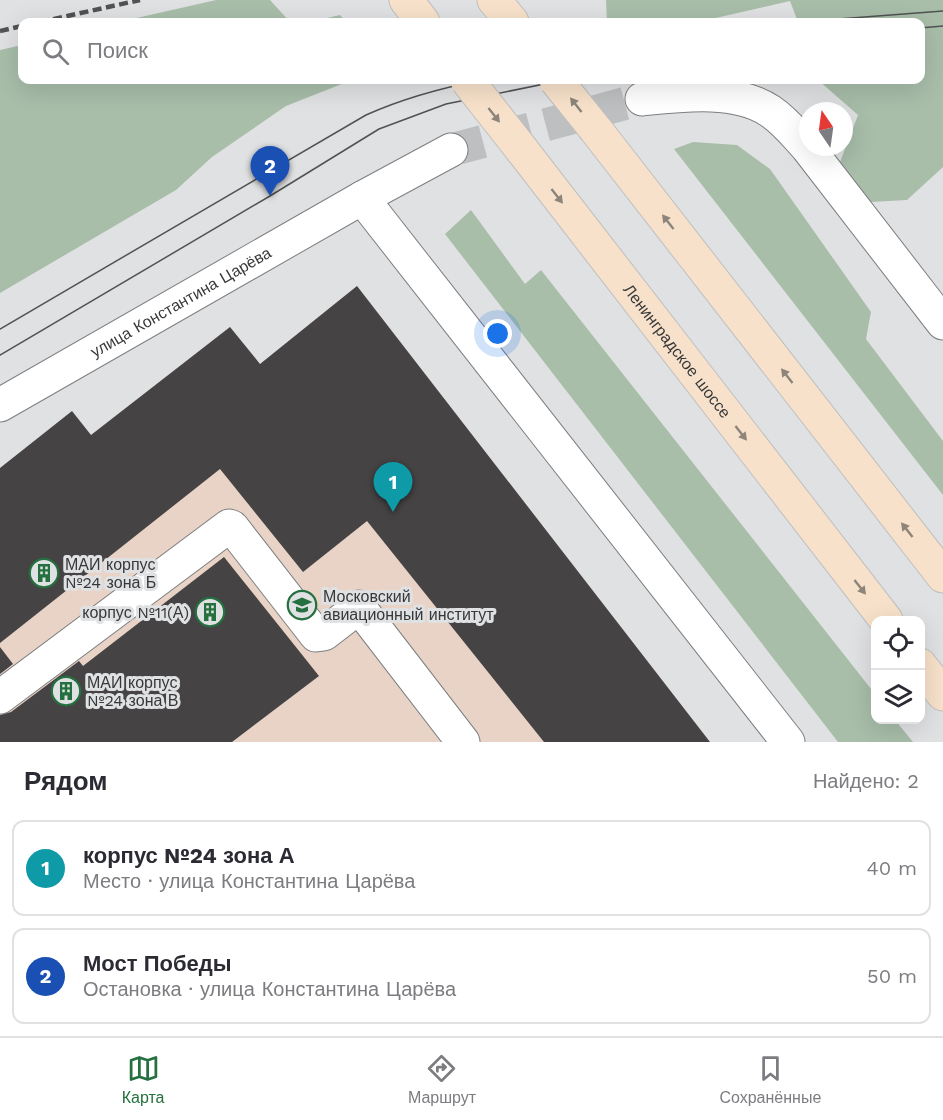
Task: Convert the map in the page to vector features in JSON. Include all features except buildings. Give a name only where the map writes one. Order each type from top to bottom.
[{"type":"main road","points":[[406,0],[420,18]]},
{"type":"main road","points":[[494,0],[509,18]]},
{"type":"main road","name":"Ленинградское шоссе","points":[[470,84],[882,616]]},
{"type":"main road","points":[[559,84],[943,576]]},
{"type":"main road","points":[[925,670],[943,694]]},
{"type":"street","points":[[642,99],[695,94],[752,102],[769,110],[786,123],[807,147],[943,323]]},
{"type":"street","name":"улица Константина Царёва","points":[[0,405],[450,150]]},
{"type":"street","points":[[362,198],[788,742]]},
{"type":"street","points":[[0,697],[229,526],[316,635],[324,634],[359,607],[463,742]]},
{"type":"shaded area","name":"Московский авиационный институт","points":[[357,286],[710,742],[0,742],[0,468],[91,435],[230,327],[267,373],[288,356],[281,347]]},
{"type":"green space","points":[[216,0],[270,0],[286,18],[137,18]]},
{"type":"green space","points":[[606,0],[943,0],[943,167],[907,200],[871,202],[840,162],[842,156],[853,156],[853,128],[858,115],[853,111],[853,102],[843,102],[823,84],[925,84],[925,18],[796,18],[790,1],[716,18],[607,18]]},
{"type":"green space","points":[[340,15],[343,18],[327,18]]},
{"type":"green space","points":[[18,46],[18,84],[342,84],[286,106],[212,157],[176,190],[0,293],[0,50]]},
{"type":"green space","points":[[693,142],[737,145],[770,169],[871,312],[866,339],[943,441],[943,495],[674,149]]},
{"type":"green space","points":[[471,210],[525,284],[541,270],[871,689],[871,724],[898,724],[913,742],[838,742],[445,234]]},
{"type":"tunnel","points":[[451,150],[642,99]]},
{"type":"tram line","points":[[851,18],[943,11]]},
{"type":"tram line","points":[[925,28],[943,26]]},
{"type":"tram line","points":[[0,329],[366,115],[394,103],[462,84]]},
{"type":"tram line","points":[[0,355],[379,129],[446,104],[544,84]]},
{"type":"railway","points":[[58,18],[140,0]]},
{"type":"railway","points":[[0,31],[18,27]]},
{"type":"place","name":"Мост Победы","points":[[270,196]]},
{"type":"place","name":"корпус №24 зона А","points":[[393,512]]},
{"type":"place","name":"МАИ корпус №24 зона Б","points":[[44,573]]},
{"type":"place","name":"Московский авиационный институт","points":[[302,605]]},
{"type":"place","name":"корпус №11(А)","points":[[210,612]]},
{"type":"place","name":"МАИ корпус №24 зона В","points":[[66,691]]}]
